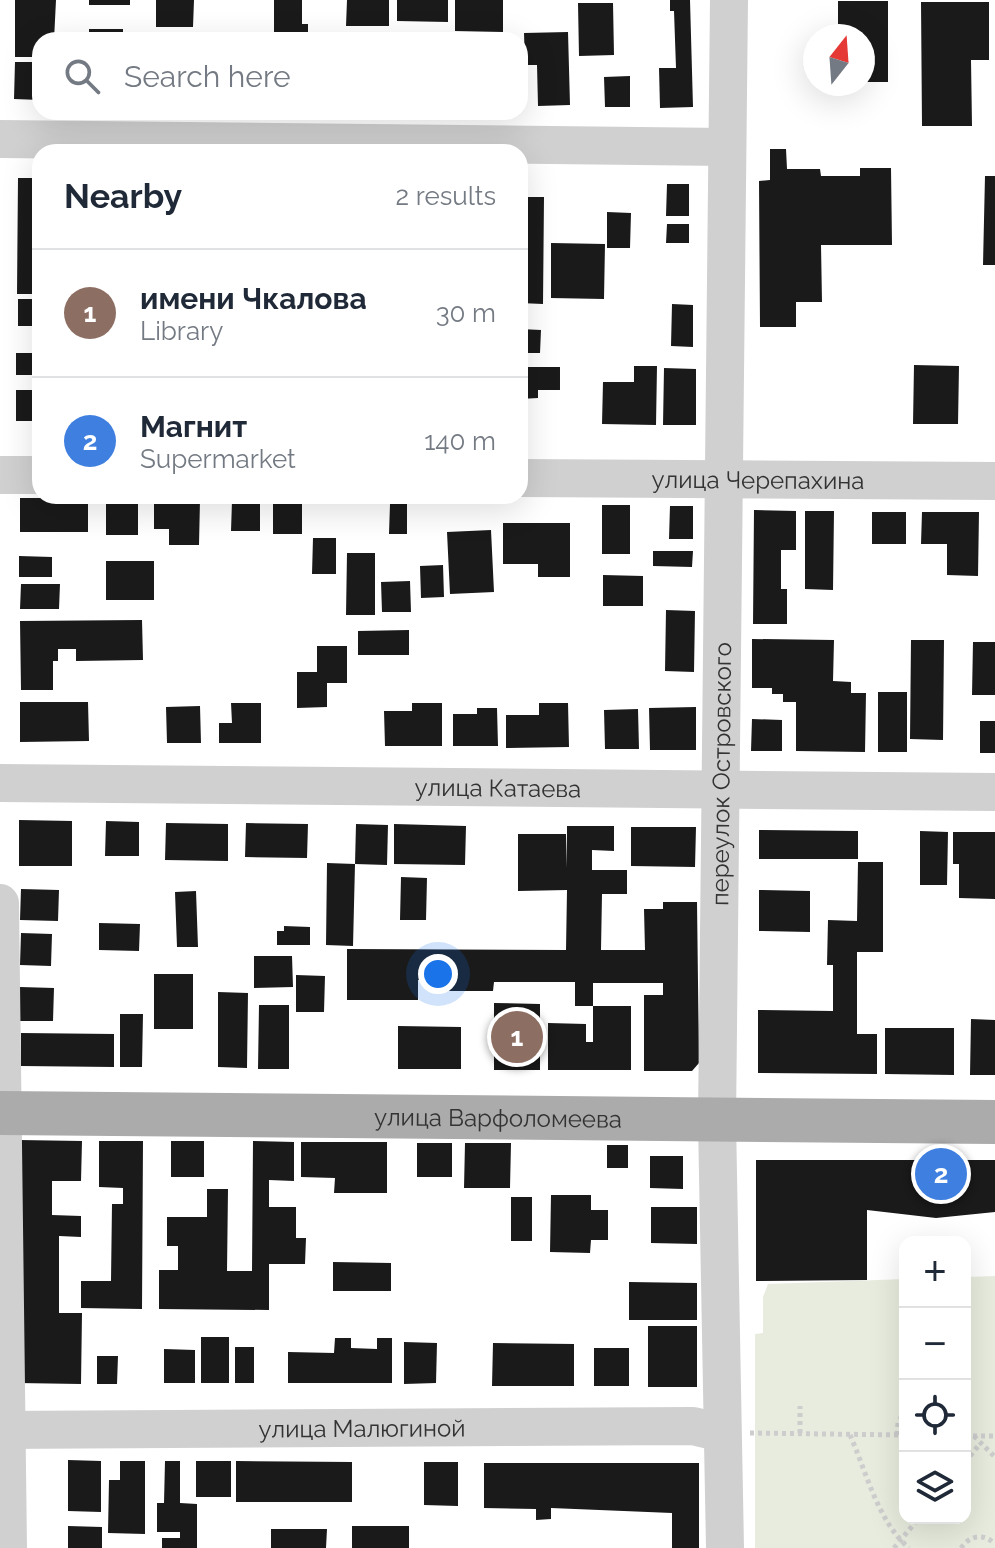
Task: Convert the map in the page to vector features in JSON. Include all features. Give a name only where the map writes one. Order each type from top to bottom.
[{"type":"main road","name":"улица Варфоломеева","points":[[1,1113],[995,1122]]},
{"type":"street","name":"переулок Островского","points":[[725,1548],[717,1121],[729,0]]},
{"type":"street","points":[[0,139],[454,144]]},
{"type":"street","points":[[528,145],[726,147]]},
{"type":"street","points":[[0,475],[32,475]]},
{"type":"street","name":"улица Черепахина","points":[[528,478],[995,481]]},
{"type":"street","name":"улица Катаева","points":[[0,783],[995,792]]},
{"type":"street","points":[[0,903],[2,1430],[8,1548]]},
{"type":"street","name":"улица Малюгиной","points":[[2,1430],[693,1426],[722,1433]]},
{"type":"path","points":[[800,1406],[800,1434]]},
{"type":"path","points":[[722,1433],[897,1435],[899,1421]]},
{"type":"path","points":[[850,1435],[881,1509],[900,1541],[909,1548]]},
{"type":"path","points":[[995,1436],[974,1436],[979,1445],[995,1457]]},
{"type":"path","points":[[971,1455],[979,1445]]},
{"type":"path","points":[[894,1548],[914,1524]]},
{"type":"path","points":[[961,1548],[975,1536],[994,1540]]},
{"type":"shaded area","points":[[995,1276],[995,1548],[755,1548],[755,1334],[763,1333],[763,1297],[768,1284],[899,1279],[899,1524],[971,1524],[971,1277]]},
{"type":"building","points":[[15,0],[56,0],[54,32],[32,32],[32,57],[15,57]]},
{"type":"building","points":[[89,0],[130,0],[130,5],[89,5]]},
{"type":"building","points":[[156,0],[194,0],[193,27],[156,27]]},
{"type":"building","points":[[274,0],[302,0],[302,24],[308,24],[308,32],[274,32]]},
{"type":"building","points":[[347,0],[389,0],[389,26],[346,26]]},
{"type":"building","points":[[397,0],[448,0],[448,22],[397,21]]},
{"type":"building","points":[[455,0],[503,0],[503,32],[455,31]]},
{"type":"building","points":[[670,0],[690,0],[693,107],[660,108],[659,68],[676,68],[674,11],[670,11]]},
{"type":"building","points":[[838,1],[888,1],[888,82],[875,82],[875,24],[838,24]]},
{"type":"building","points":[[921,2],[989,2],[989,60],[971,60],[972,126],[922,126]]},
{"type":"building","points":[[578,3],[613,3],[614,55],[579,56]]},
{"type":"building","points":[[89,29],[123,29],[123,32],[89,32]]},
{"type":"building","points":[[568,32],[570,105],[538,106],[537,65],[528,65],[528,33]]},
{"type":"building","points":[[15,62],[32,62],[32,100],[14,99]]},
{"type":"building","points":[[630,76],[630,107],[605,107],[604,77]]},
{"type":"building","points":[[770,149],[786,149],[787,169],[820,169],[821,176],[860,176],[860,168],[891,168],[892,245],[821,245],[822,302],[796,302],[796,327],[760,327],[759,181],[770,180]]},
{"type":"building","points":[[985,176],[995,176],[995,265],[983,265]]},
{"type":"building","points":[[18,178],[32,178],[32,294],[17,294]]},
{"type":"building","points":[[667,184],[689,184],[689,216],[666,216]]},
{"type":"building","points":[[528,197],[544,197],[543,304],[528,303]]},
{"type":"building","points":[[607,212],[631,213],[630,248],[607,248]]},
{"type":"building","points":[[667,224],[689,224],[689,243],[666,243]]},
{"type":"building","points":[[551,243],[605,244],[604,299],[551,298]]},
{"type":"building","points":[[18,299],[32,299],[32,326],[18,326]]},
{"type":"building","points":[[672,304],[693,305],[693,347],[671,346]]},
{"type":"building","points":[[528,329],[541,330],[540,353],[528,353]]},
{"type":"building","points":[[16,353],[32,353],[32,375],[16,375]]},
{"type":"building","points":[[914,365],[959,366],[958,424],[913,424]]},
{"type":"building","points":[[634,366],[657,366],[656,425],[602,424],[603,382],[634,382]]},
{"type":"building","points":[[528,367],[560,367],[560,390],[538,390],[538,398],[528,399]]},
{"type":"building","points":[[664,368],[696,369],[696,425],[663,425]]},
{"type":"building","points":[[16,390],[32,390],[32,421],[16,421]]},
{"type":"building","points":[[20,498],[32,498],[32,504],[88,504],[88,532],[20,532]]},
{"type":"building","points":[[106,504],[138,504],[138,535],[106,535]]},
{"type":"building","points":[[154,504],[200,504],[199,545],[169,545],[169,529],[154,529]]},
{"type":"building","points":[[232,504],[260,504],[260,531],[231,531]]},
{"type":"building","points":[[273,504],[302,504],[302,534],[273,534]]},
{"type":"building","points":[[390,504],[407,504],[407,534],[389,534]]},
{"type":"building","points":[[602,505],[630,505],[630,554],[602,554]]},
{"type":"building","points":[[670,506],[693,506],[693,539],[669,539]]},
{"type":"building","points":[[754,510],[796,511],[796,550],[781,550],[781,589],[787,589],[787,624],[753,624]]},
{"type":"building","points":[[805,511],[834,511],[833,590],[805,589]]},
{"type":"building","points":[[872,512],[906,512],[906,544],[872,544]]},
{"type":"building","points":[[922,512],[979,512],[978,576],[947,575],[947,544],[921,544]]},
{"type":"building","points":[[503,523],[570,523],[570,577],[538,577],[538,564],[503,564]]},
{"type":"building","points":[[491,530],[494,592],[450,594],[447,532]]},
{"type":"building","points":[[313,538],[336,538],[336,574],[312,574]]},
{"type":"building","points":[[653,551],[693,551],[692,567],[653,566]]},
{"type":"building","points":[[347,553],[375,553],[375,615],[346,615]]},
{"type":"building","points":[[19,556],[52,557],[52,577],[19,577]]},
{"type":"building","points":[[106,561],[154,561],[154,600],[106,600]]},
{"type":"building","points":[[443,565],[444,597],[421,598],[420,566]]},
{"type":"building","points":[[603,575],[643,576],[643,606],[603,606]]},
{"type":"building","points":[[410,581],[411,612],[382,612],[381,582]]},
{"type":"building","points":[[21,584],[60,584],[59,609],[20,609]]},
{"type":"building","points":[[666,610],[695,611],[694,672],[665,671]]},
{"type":"building","points":[[142,620],[143,660],[76,661],[76,649],[58,649],[58,661],[53,661],[53,690],[21,690],[20,621]]},
{"type":"building","points":[[409,630],[409,655],[358,655],[358,631]]},
{"type":"building","points":[[752,639],[834,640],[833,681],[851,682],[851,693],[866,693],[865,752],[796,751],[796,702],[783,702],[783,694],[772,694],[772,688],[752,688]]},
{"type":"building","points":[[911,640],[944,640],[943,740],[910,739]]},
{"type":"building","points":[[973,642],[995,642],[995,695],[972,695]]},
{"type":"building","points":[[317,646],[347,646],[347,683],[327,683],[327,707],[297,708],[297,672],[317,672]]},
{"type":"building","points":[[878,692],[907,692],[907,752],[878,752]]},
{"type":"building","points":[[20,702],[88,702],[89,741],[20,742]]},
{"type":"building","points":[[231,703],[261,703],[261,743],[219,743],[219,723],[232,723]]},
{"type":"building","points":[[412,703],[442,703],[442,746],[385,746],[384,711],[412,711]]},
{"type":"building","points":[[539,703],[568,703],[569,747],[506,748],[506,715],[539,715]]},
{"type":"building","points":[[200,706],[201,743],[167,743],[166,707]]},
{"type":"building","points":[[696,707],[696,750],[650,750],[649,708]]},
{"type":"building","points":[[477,708],[497,708],[498,746],[453,746],[453,714],[477,714]]},
{"type":"building","points":[[638,709],[639,749],[605,749],[604,710]]},
{"type":"building","points":[[752,719],[782,720],[782,751],[751,751]]},
{"type":"building","points":[[980,721],[995,721],[995,753],[980,753]]},
{"type":"building","points":[[19,820],[72,821],[72,866],[19,866]]},
{"type":"building","points":[[106,821],[139,822],[139,856],[105,856]]},
{"type":"building","points":[[166,823],[228,824],[228,861],[165,860]]},
{"type":"building","points":[[246,823],[308,824],[307,858],[245,857]]},
{"type":"building","points":[[356,824],[388,825],[387,865],[355,864]]},
{"type":"building","points":[[394,824],[466,826],[465,865],[394,864]]},
{"type":"building","points":[[567,826],[614,826],[614,851],[592,850],[592,870],[627,870],[627,894],[602,894],[601,950],[645,950],[644,909],[663,909],[663,902],[697,902],[699,1063],[692,1071],[644,1071],[644,995],[663,995],[663,983],[593,983],[593,1006],[575,1006],[575,982],[494,982],[493,991],[438,991],[438,980],[418,980],[418,1000],[347,1000],[347,949],[566,950],[567,890],[518,891],[518,834],[566,834],[567,868]]},
{"type":"building","points":[[631,827],[696,827],[695,867],[631,866]]},
{"type":"building","points":[[759,830],[858,831],[858,859],[759,859]]},
{"type":"building","points":[[920,831],[948,832],[947,885],[920,885]]},
{"type":"building","points":[[953,832],[995,832],[995,899],[959,898],[959,864],[953,864]]},
{"type":"building","points":[[858,862],[883,862],[883,952],[857,952],[857,1034],[877,1034],[877,1074],[758,1073],[758,1010],[833,1011],[833,965],[827,965],[828,920],[857,921]]},
{"type":"building","points":[[327,863],[355,864],[353,946],[326,945]]},
{"type":"building","points":[[401,877],[427,878],[426,920],[400,920]]},
{"type":"building","points":[[21,889],[59,890],[58,921],[20,920]]},
{"type":"building","points":[[759,890],[810,891],[810,932],[759,931]]},
{"type":"building","points":[[196,891],[198,947],[177,947],[175,892]]},
{"type":"building","points":[[99,923],[140,924],[139,951],[99,950]]},
{"type":"building","points":[[284,926],[310,927],[310,945],[277,945],[277,931],[284,931]]},
{"type":"building","points":[[21,933],[52,934],[51,966],[20,965]]},
{"type":"building","points":[[254,956],[292,956],[293,987],[254,988]]},
{"type":"building","points":[[154,974],[193,974],[193,1029],[154,1029]]},
{"type":"building","points":[[296,975],[325,976],[324,1012],[296,1012]]},
{"type":"building","points":[[20,987],[54,988],[53,1021],[19,1021]]},
{"type":"building","points":[[218,992],[248,993],[247,1068],[218,1067]]},
{"type":"building","points":[[494,1003],[540,1004],[540,1070],[494,1070]]},
{"type":"building","points":[[259,1005],[289,1005],[289,1069],[258,1069]]},
{"type":"building","points":[[593,1006],[631,1006],[631,1070],[548,1070],[548,1023],[586,1024],[586,1042],[593,1042]]},
{"type":"building","points":[[120,1014],[143,1014],[142,1067],[120,1067]]},
{"type":"building","points":[[971,1019],[995,1020],[995,1075],[970,1075]]},
{"type":"building","points":[[398,1026],[461,1027],[461,1069],[398,1069]]},
{"type":"building","points":[[885,1028],[954,1028],[954,1075],[885,1074]]},
{"type":"building","points":[[21,1033],[114,1034],[114,1067],[21,1066]]},
{"type":"building","points":[[19,1140],[82,1141],[81,1181],[52,1181],[52,1215],[81,1216],[81,1237],[59,1236],[59,1313],[82,1313],[81,1384],[18,1383]]},
{"type":"building","points":[[99,1141],[143,1141],[142,1309],[81,1308],[81,1281],[111,1281],[112,1204],[123,1204],[123,1188],[99,1187]]},
{"type":"building","points":[[171,1141],[204,1141],[204,1177],[171,1177]]},
{"type":"building","points":[[253,1141],[294,1142],[294,1181],[269,1180],[269,1207],[296,1207],[296,1238],[306,1238],[305,1264],[269,1264],[269,1310],[159,1309],[159,1270],[178,1270],[178,1246],[167,1246],[167,1217],[207,1217],[207,1189],[228,1189],[227,1271],[252,1271]]},
{"type":"building","points":[[301,1142],[387,1142],[387,1193],[334,1193],[335,1178],[301,1177]]},
{"type":"building","points":[[417,1143],[452,1143],[452,1177],[417,1177]]},
{"type":"building","points":[[465,1143],[511,1143],[510,1188],[464,1188]]},
{"type":"building","points":[[607,1145],[628,1145],[628,1168],[607,1168]]},
{"type":"building","points":[[650,1156],[683,1156],[683,1189],[650,1188]]},
{"type":"building","points":[[756,1160],[995,1160],[995,1212],[936,1218],[867,1210],[867,1280],[756,1281]]},
{"type":"building","points":[[551,1195],[591,1195],[591,1210],[608,1210],[608,1240],[591,1240],[590,1253],[550,1252]]},
{"type":"building","points":[[511,1197],[532,1197],[532,1241],[511,1241]]},
{"type":"building","points":[[651,1207],[697,1207],[697,1244],[651,1243]]},
{"type":"building","points":[[333,1262],[391,1263],[391,1291],[333,1291]]},
{"type":"building","points":[[629,1282],[697,1283],[697,1320],[629,1320]]},
{"type":"building","points":[[648,1326],[697,1326],[697,1387],[648,1387]]},
{"type":"building","points":[[201,1337],[229,1337],[229,1383],[201,1383]]},
{"type":"building","points":[[335,1338],[351,1338],[351,1348],[377,1349],[377,1338],[392,1338],[392,1383],[288,1383],[288,1352],[334,1353]]},
{"type":"building","points":[[404,1342],[437,1343],[436,1383],[404,1384]]},
{"type":"building","points":[[493,1343],[574,1344],[574,1386],[492,1386]]},
{"type":"building","points":[[235,1347],[254,1347],[254,1383],[235,1383]]},
{"type":"building","points":[[594,1348],[629,1348],[629,1386],[594,1386]]},
{"type":"building","points":[[164,1349],[195,1350],[195,1383],[164,1383]]},
{"type":"building","points":[[97,1356],[118,1356],[117,1384],[97,1384]]},
{"type":"building","points":[[68,1460],[101,1461],[101,1512],[68,1511]]},
{"type":"building","points":[[120,1461],[145,1461],[145,1534],[108,1533],[109,1480],[120,1480]]},
{"type":"building","points":[[165,1461],[180,1461],[180,1503],[197,1504],[197,1548],[162,1548],[162,1538],[180,1538],[180,1532],[157,1532],[157,1503],[164,1503]]},
{"type":"building","points":[[196,1461],[231,1461],[231,1497],[196,1497]]},
{"type":"building","points":[[236,1461],[352,1462],[352,1502],[236,1502]]},
{"type":"building","points":[[424,1462],[458,1462],[458,1506],[424,1505]]},
{"type":"building","points":[[484,1463],[699,1463],[699,1548],[672,1548],[672,1513],[551,1508],[551,1519],[536,1520],[536,1509],[484,1508]]},
{"type":"building","points":[[68,1526],[102,1527],[102,1548],[68,1548]]},
{"type":"building","points":[[352,1526],[409,1526],[409,1548],[352,1548]]},
{"type":"building","points":[[271,1529],[327,1529],[326,1548],[271,1548]]},
{"type":"place","name":"имени Чкалова","points":[[517,1037]]},
{"type":"place","name":"Магнит","points":[[941,1174]]}]
